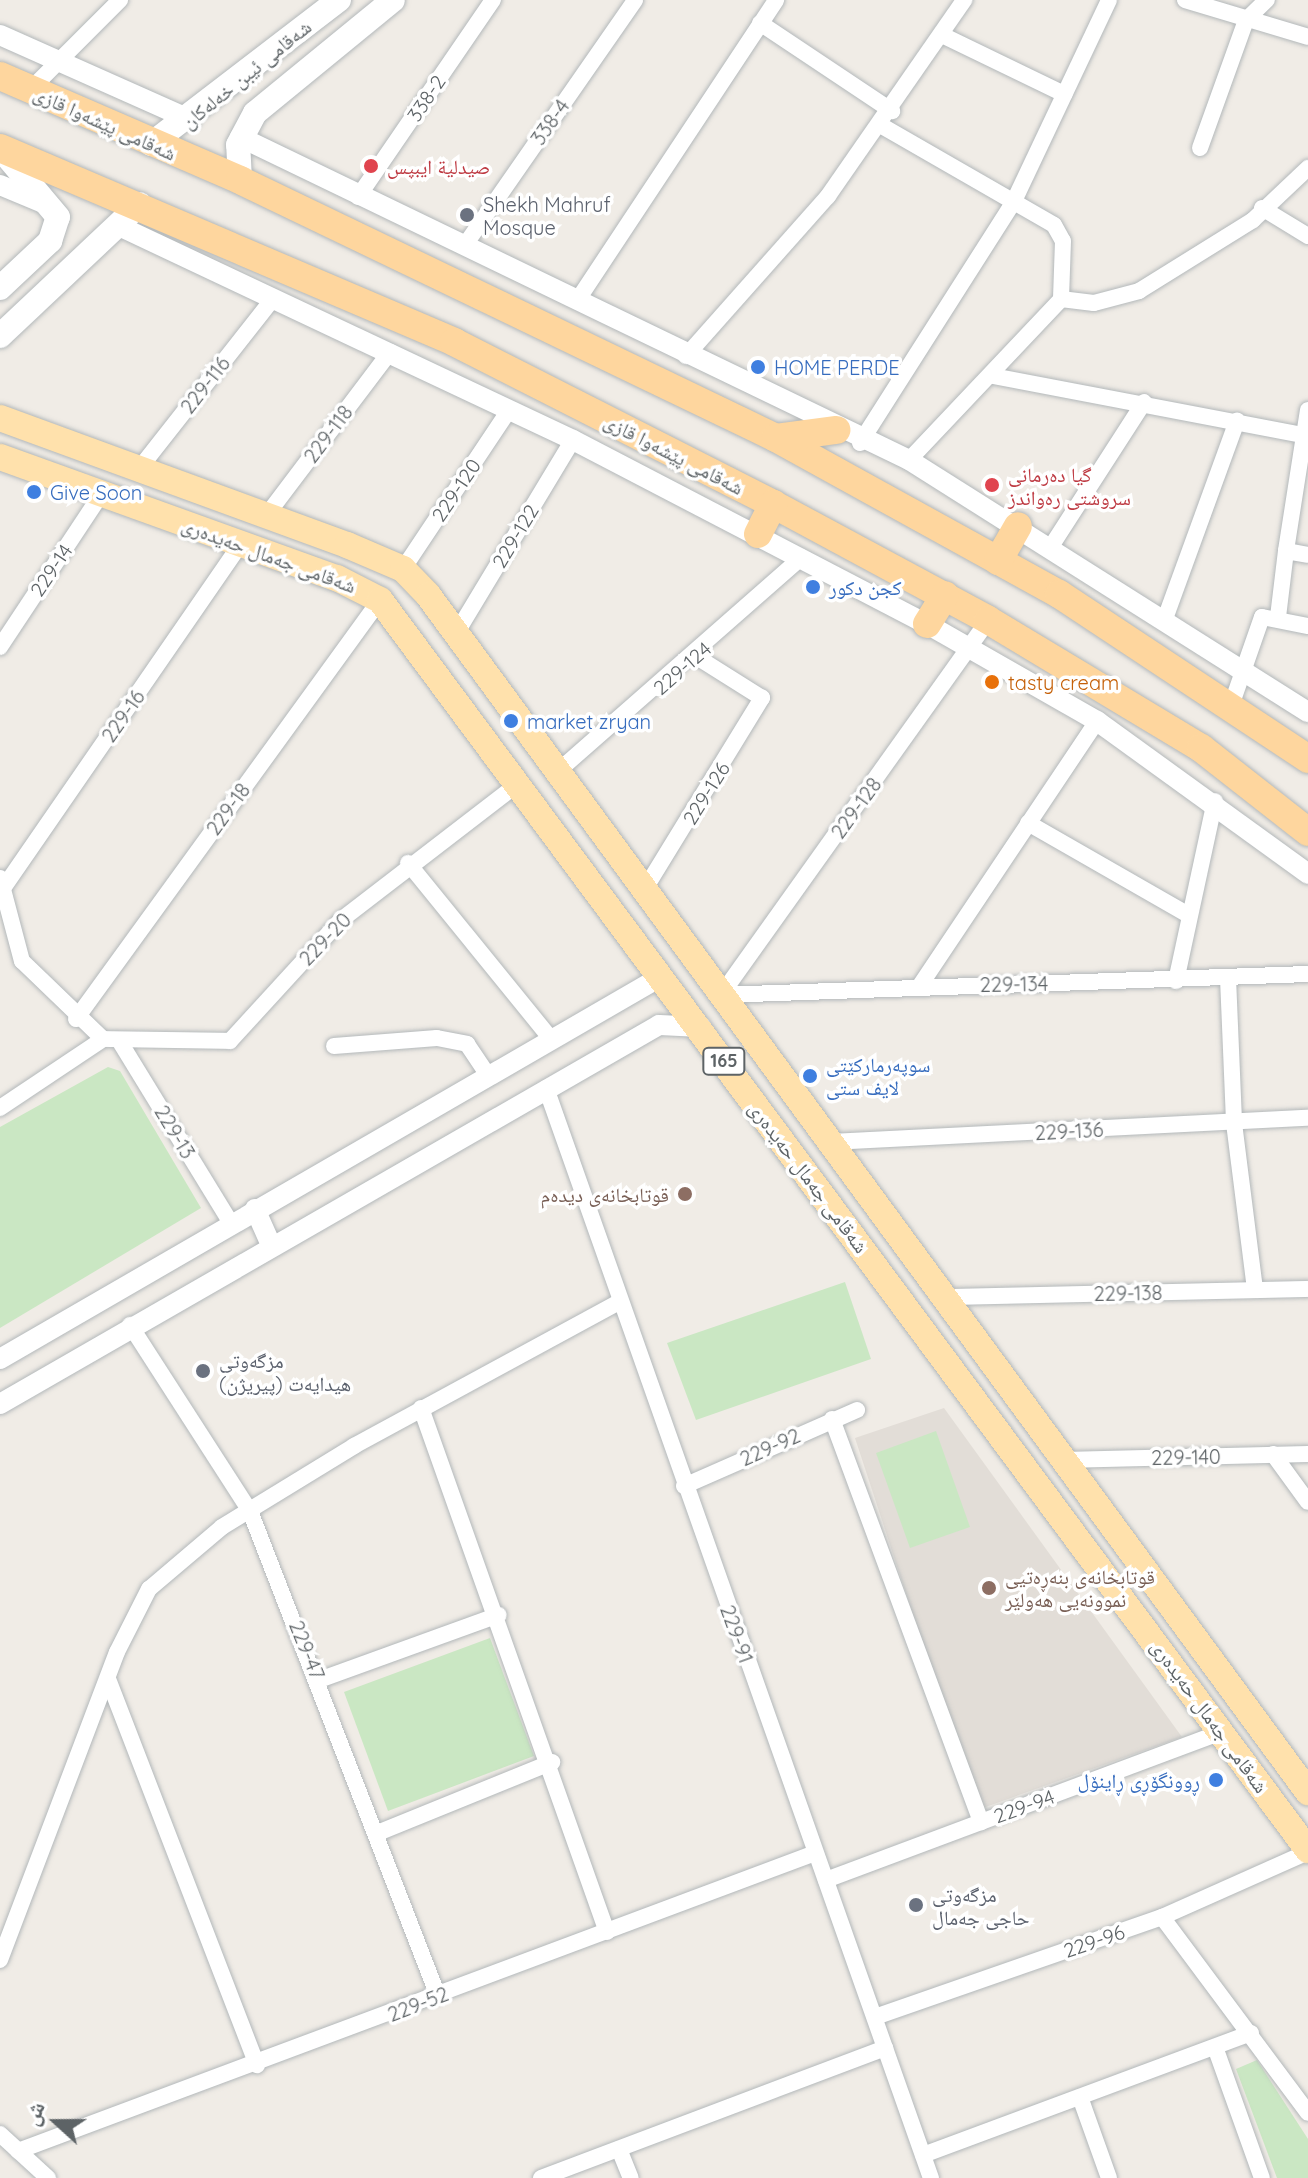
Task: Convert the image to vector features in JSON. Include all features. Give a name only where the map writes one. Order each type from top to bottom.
[{"type":"highway","name":"شەقامی پێشەوا قازی","points":[[0,76],[240,180],[776,438],[998,561],[1232,703],[1308,759]]},
{"type":"highway","name":"شەقامی پێشەوا قازی","points":[[0,149],[140,204],[454,342],[773,504],[945,595],[1201,748],[1308,832]]},
{"type":"highway","points":[[776,438],[848,436]]},
{"type":"highway","points":[[758,534],[773,504]]},
{"type":"highway","points":[[998,561],[1018,526]]},
{"type":"highway","points":[[927,624],[945,595]]},
{"type":"main road","name":"شەقامی ئیبن خەلەکان","points":[[151,144],[191,120],[339,0]]},
{"type":"main road","name":"شەقامی ئیبن خەلەکان","points":[[240,137],[255,113],[393,0]]},
{"type":"main road","points":[[240,137],[240,180]]},
{"type":"main road","points":[[0,149],[57,209],[50,241],[0,288]]},
{"type":"main road","points":[[0,336],[140,204]]},
{"type":"main road","name":"شەقامی جەمال حەیدەری","points":[[0,418],[403,569],[457,632],[643,892],[948,1297],[1063,1460],[1308,1792]]},
{"type":"main road","name":"شەقامی جەمال حەیدەری","points":[[0,457],[241,544],[380,600],[701,1027],[1308,1851]]},
{"type":"main road","points":[[184,524],[197,491]]},
{"type":"street","points":[[31,89],[120,0]]},
{"type":"street","name":"338-2","points":[[358,197],[493,0]]},
{"type":"street","name":"338-4","points":[[465,245],[635,0]]},
{"type":"street","points":[[577,301],[776,0]]},
{"type":"street","points":[[686,356],[887,119],[964,0]]},
{"type":"street","points":[[848,436],[1014,201],[1109,0]]},
{"type":"street","points":[[1185,0],[1308,37]]},
{"type":"street","points":[[1200,148],[1246,20],[1267,0]]},
{"type":"street","points":[[760,23],[887,119],[1061,233],[1061,299],[993,376],[909,460]]},
{"type":"street","points":[[0,35],[59,58],[191,120]]},
{"type":"street","points":[[942,35],[1064,94]]},
{"type":"street","points":[[240,137],[848,436],[909,460],[1166,616],[1308,712]]},
{"type":"street","points":[[1061,299],[1094,303],[1139,291],[1262,208],[1308,168]]},
{"type":"street","points":[[0,185],[57,209]]},
{"type":"street","points":[[1262,208],[1308,236]]},
{"type":"street","points":[[119,226],[573,440],[927,624],[1097,721],[1215,801],[1308,874]]},
{"type":"street","name":"229-116","points":[[139,469],[272,300]]},
{"type":"street","name":"229-118","points":[[266,516],[390,352]]},
{"type":"street","points":[[993,376],[1144,402],[1305,436]]},
{"type":"street","points":[[1052,545],[1144,402]]},
{"type":"street","name":"229-120","points":[[403,569],[509,410]]},
{"type":"street","points":[[1278,617],[1308,410]]},
{"type":"street","points":[[1166,616],[1237,421]]},
{"type":"street","name":"229-122","points":[[457,632],[573,440]]},
{"type":"street","name":"229-14","points":[[0,647],[102,493]]},
{"type":"street","name":"229-16","points":[[2,883],[241,544]]},
{"type":"street","points":[[1286,551],[1308,555]]},
{"type":"street","name":"229-124","points":[[556,773],[697,657],[802,557]]},
{"type":"street","name":"229-18","points":[[76,1019],[380,600]]},
{"type":"street","points":[[1232,703],[1258,622],[1278,617],[1308,626]]},
{"type":"street","name":"229-128","points":[[721,995],[988,620]]},
{"type":"street","name":"229-126","points":[[643,892],[759,708],[759,691],[697,657]]},
{"type":"street","points":[[919,987],[1097,721]]},
{"type":"street","name":"229-20","points":[[103,1039],[120,1042],[230,1041],[341,920],[408,863],[519,783]]},
{"type":"street","points":[[1176,981],[1187,914],[1215,801]]},
{"type":"street","points":[[1028,823],[1187,914]]},
{"type":"street","points":[[408,863],[552,1040]]},
{"type":"street","points":[[0,1108],[103,1039],[76,1019],[22,961],[2,883]]},
{"type":"street","name":"229-134","points":[[721,995],[1308,974]]},
{"type":"street","points":[[0,1359],[662,976]]},
{"type":"street","points":[[1228,978],[1234,1123],[1255,1290]]},
{"type":"street","points":[[606,1010],[628,1018],[624,1044]]},
{"type":"street","points":[[0,1404],[130,1325],[624,1044],[670,1022],[701,1027]]},
{"type":"street","points":[[334,1046],[437,1038],[467,1044],[489,1077]]},
{"type":"street","name":"229-13","points":[[120,1042],[231,1223]]},
{"type":"street","name":"229-91","points":[[546,1088],[619,1302],[931,2178]]},
{"type":"street","name":"229-136","points":[[829,1142],[1308,1118]]},
{"type":"street","points":[[255,1209],[271,1245]]},
{"type":"street","name":"229-138","points":[[948,1297],[1308,1289]]},
{"type":"street","points":[[0,1960],[108,1679],[149,1589],[250,1511],[421,1408],[619,1302]]},
{"type":"street","name":"229-47","points":[[130,1325],[250,1511],[380,1832],[438,1996]]},
{"type":"street","points":[[421,1408],[552,1762],[607,1932]]},
{"type":"street","name":"229-92","points":[[684,1486],[857,1410]]},
{"type":"street","points":[[832,1419],[981,1822]]},
{"type":"street","points":[[1273,1454],[1308,1502]]},
{"type":"street","name":"229-140","points":[[1063,1460],[1308,1454]]},
{"type":"street","points":[[319,1680],[499,1615]]},
{"type":"street","points":[[108,1679],[257,2065]]},
{"type":"street","name":"229-94","points":[[826,1880],[1222,1732]]},
{"type":"street","points":[[380,1832],[552,1762]]},
{"type":"street","name":"229-96","points":[[875,2017],[1162,1917],[1308,1851]]},
{"type":"street","name":"229-52","points":[[18,2151],[257,2065],[815,1853]]},
{"type":"street","points":[[1162,1917],[1308,2113]]},
{"type":"street","points":[[923,2155],[1251,2033]]},
{"type":"street","points":[[1215,2047],[1262,2178]]},
{"type":"street","points":[[541,2178],[885,2048]]},
{"type":"street","points":[[1080,2097],[1109,2178]]},
{"type":"street","points":[[0,2134],[48,2178]]},
{"type":"street","points":[[619,2149],[631,2178]]},
{"type":"shaded area","name":"قوتابخانەی بنەڕەتیی نموونەیی هەولێر","points":[[944,1408],[1182,1737],[977,1810],[855,1438]]},
{"type":"green space","points":[[108,1067],[120,1071],[201,1208],[0,1328],[0,1127]]},
{"type":"green space","points":[[845,1282],[871,1359],[696,1420],[667,1343]]},
{"type":"green space","points":[[936,1431],[970,1527],[910,1548],[876,1453]]},
{"type":"green space","points":[[490,1638],[534,1756],[388,1811],[344,1692]]},
{"type":"green space","points":[[1257,2060],[1308,2139],[1308,2178],[1277,2178],[1236,2069]]},
{"type":"place","name":"صيدلية ایبپس","points":[[371,166]]},
{"type":"place","name":"Shekh Mahruf Mosque","points":[[467,215]]},
{"type":"place","name":"HOME PERDE","points":[[758,367]]},
{"type":"place","name":"گیا دەرمانی سروشتی رەواندز","points":[[992,485]]},
{"type":"place","name":"Give Soon","points":[[34,492]]},
{"type":"place","name":"كجن دكور","points":[[813,587]]},
{"type":"place","name":"tasty cream","points":[[992,682]]},
{"type":"place","name":"market zryan","points":[[511,721]]},
{"type":"place","name":"سوپەرمارکێتی لایف ستی","points":[[810,1076]]},
{"type":"place","name":"قوتابخانەی دیدەم","points":[[685,1194]]},
{"type":"place","name":"مزگه‌وتی هیدایه‌ت (پیریژن)","points":[[203,1371]]},
{"type":"place","name":"قوتابخانەی بنەڕەتیی نموونەیی هەولێر","points":[[989,1588]]},
{"type":"place","name":"ڕوونگۆڕی ڕاینۆل","points":[[1216,1780]]},
{"type":"place","name":"مزگەوتی حاجی جەمال","points":[[916,1905]]}]
